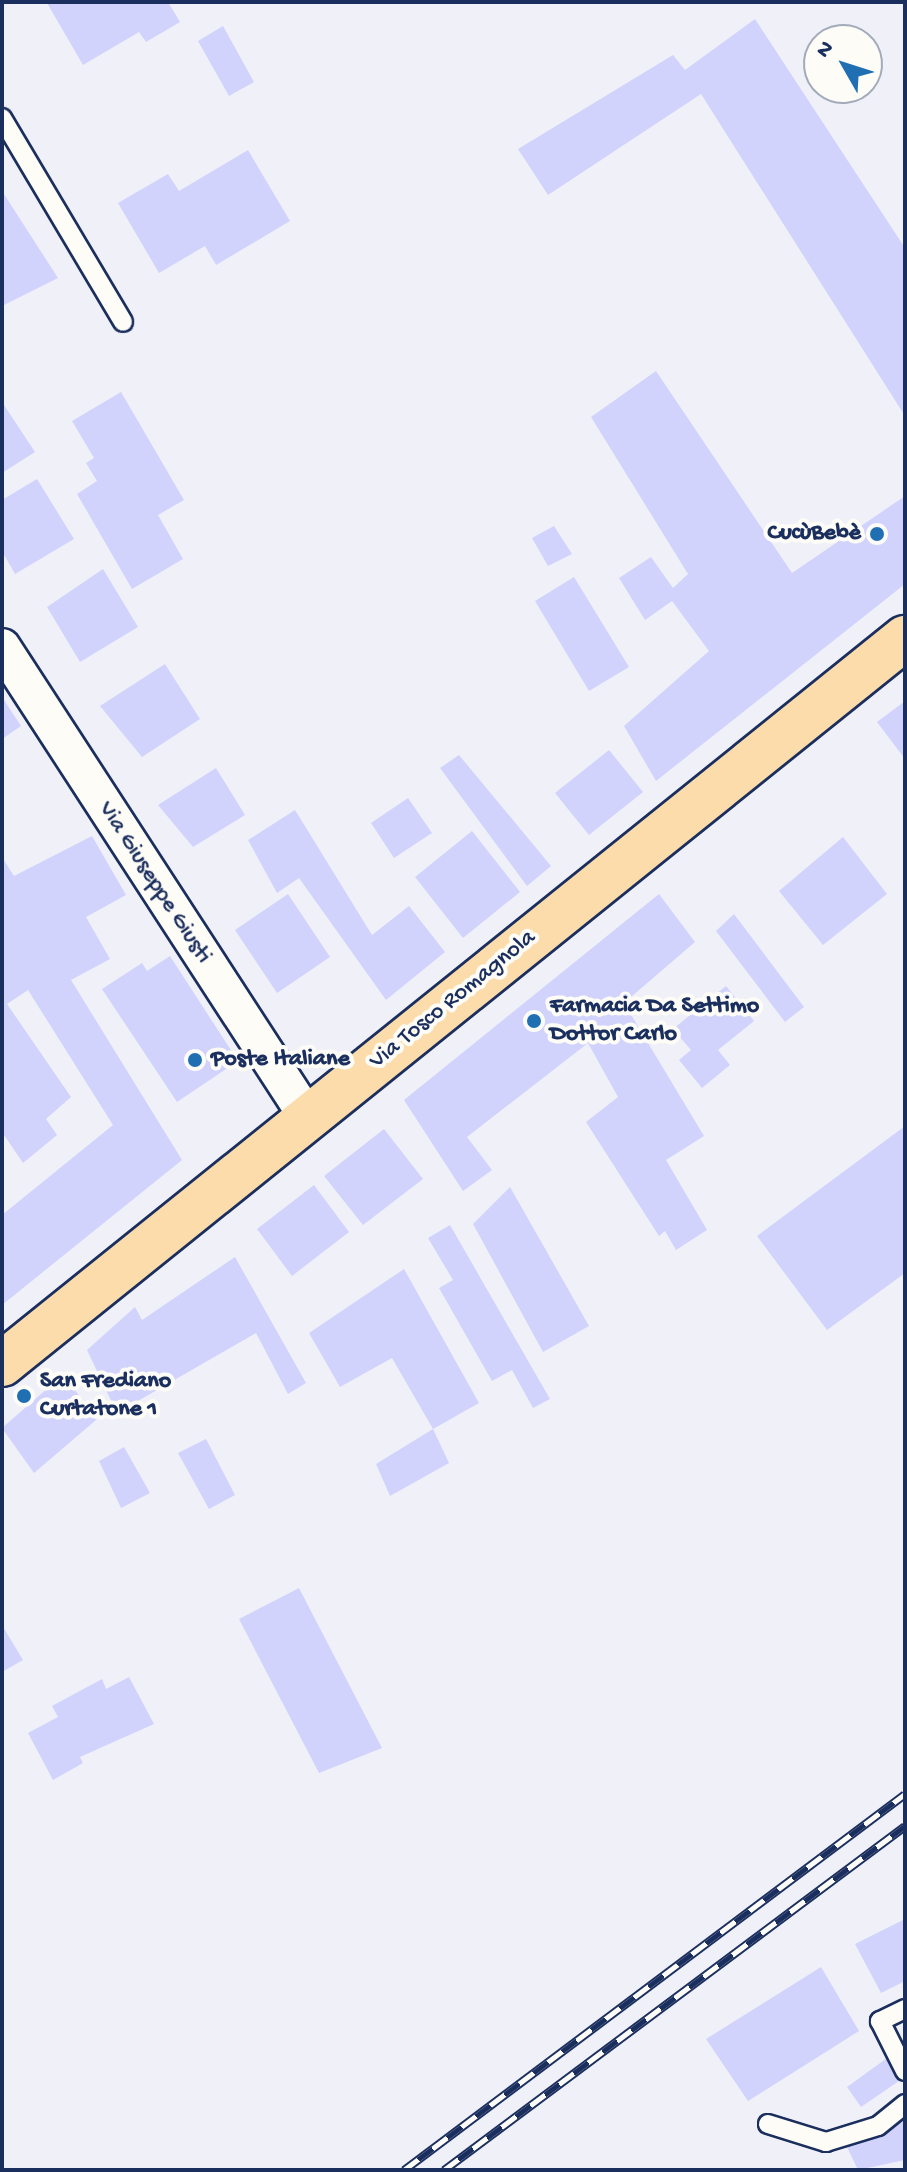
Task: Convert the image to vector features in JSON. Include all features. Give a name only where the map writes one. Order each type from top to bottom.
[{"type":"main road","name":"Via Tosco Romagnola","points":[[2,1364],[905,638]]},
{"type":"street","name":"Via Giuseppe Giusti","points":[[2,647],[308,1118]]},
{"type":"lane","points":[[2,118],[123,322]]},
{"type":"lane","points":[[905,2009],[880,2021],[905,2071]]},
{"type":"lane","points":[[768,2124],[826,2142],[878,2126],[905,2104]]},
{"type":"building","points":[[168,2],[180,22],[146,42],[139,32],[83,65],[47,3]]},
{"type":"building","points":[[755,19],[803,92],[803,104],[811,104],[905,248],[905,416],[701,94],[548,195],[518,149],[673,55],[685,70]]},
{"type":"building","points":[[223,26],[254,82],[229,96],[198,41]]},
{"type":"building","points":[[248,150],[290,221],[216,265],[205,246],[159,273],[118,203],[168,174],[179,191]]},
{"type":"building","points":[[2,191],[58,278],[2,306]]},
{"type":"building","points":[[656,371],[792,573],[905,496],[905,584],[656,781],[624,726],[709,651],[672,601],[645,620],[619,578],[651,557],[673,588],[688,574],[591,417]]},
{"type":"building","points":[[121,392],[184,500],[158,515],[183,559],[132,589],[77,494],[97,481],[86,463],[94,458],[72,421]]},
{"type":"building","points":[[2,402],[35,452],[2,473]]},
{"type":"building","points":[[37,479],[74,539],[15,574],[2,551],[2,500]]},
{"type":"building","points":[[554,526],[572,554],[548,566],[532,538]]},
{"type":"building","points":[[103,569],[138,627],[80,662],[47,607]]},
{"type":"building","points":[[574,577],[629,667],[589,691],[535,601]]},
{"type":"building","points":[[165,664],[200,719],[142,757],[100,706]]},
{"type":"building","points":[[2,697],[21,726],[2,739]]},
{"type":"building","points":[[905,701],[905,759],[877,722]]},
{"type":"building","points":[[609,750],[643,792],[589,835],[555,793]]},
{"type":"building","points":[[459,755],[551,866],[527,886],[440,768]]},
{"type":"building","points":[[216,768],[245,815],[193,847],[158,805]]},
{"type":"building","points":[[408,798],[432,833],[394,858],[371,823]]},
{"type":"building","points":[[295,810],[372,935],[409,906],[445,952],[386,1000],[299,878],[277,893],[248,840]]},
{"type":"building","points":[[472,831],[520,892],[463,938],[415,877]]},
{"type":"building","points":[[92,836],[126,895],[86,917],[110,959],[71,980],[182,1160],[2,1305],[2,1215],[113,1125],[28,990],[7,1004],[71,1097],[46,1119],[57,1135],[23,1163],[2,1132],[2,857],[14,876]]},
{"type":"building","points":[[843,837],[887,894],[823,945],[779,891]]},
{"type":"building","points":[[288,894],[330,957],[277,993],[235,930]]},
{"type":"building","points":[[659,894],[695,942],[624,1003],[704,1136],[666,1160],[707,1230],[676,1250],[665,1231],[659,1236],[586,1122],[618,1097],[588,1043],[467,1137],[492,1170],[463,1191],[404,1100]]},
{"type":"building","points":[[734,914],[804,1007],[785,1022],[716,931]]},
{"type":"building","points":[[170,956],[238,1061],[177,1102],[102,989],[142,963],[147,971]]},
{"type":"building","points":[[726,986],[754,1021],[718,1050],[730,1065],[702,1088],[679,1060],[691,1050],[673,1029]]},
{"type":"building","points":[[905,1126],[905,1273],[827,1330],[757,1236]]},
{"type":"building","points":[[384,1129],[423,1179],[363,1225],[324,1176]]},
{"type":"building","points":[[314,1185],[349,1232],[292,1276],[257,1229]]},
{"type":"building","points":[[510,1187],[589,1326],[543,1352],[473,1224]]},
{"type":"building","points":[[450,1225],[550,1399],[533,1408],[512,1370],[492,1381],[439,1288],[453,1280],[428,1238]]},
{"type":"building","points":[[235,1257],[306,1383],[288,1394],[256,1333],[117,1413],[87,1350],[135,1307],[142,1320]]},
{"type":"building","points":[[404,1269],[479,1403],[433,1429],[392,1358],[340,1387],[309,1333]]},
{"type":"building","points":[[64,1374],[96,1420],[34,1473],[2,1428]]},
{"type":"building","points":[[433,1429],[449,1463],[390,1496],[376,1464]]},
{"type":"building","points":[[206,1439],[235,1495],[209,1509],[178,1453]]},
{"type":"building","points":[[124,1447],[150,1493],[121,1508],[99,1461]]},
{"type":"building","points":[[299,1588],[382,1748],[319,1773],[239,1619]]},
{"type":"building","points":[[2,1625],[23,1660],[2,1672]]},
{"type":"building","points":[[129,1677],[154,1724],[80,1757],[83,1763],[53,1780],[28,1733],[58,1717],[52,1706],[102,1679],[106,1689]]},
{"type":"building","points":[[905,1919],[905,1981],[881,1993],[855,1944]]},
{"type":"building","points":[[821,1967],[859,2031],[748,2101],[706,2039]]},
{"type":"building","points":[[887,2058],[902,2079],[861,2107],[847,2087]]},
{"type":"building","points":[[905,2121],[905,2160],[858,2170],[847,2147]]},
{"type":"railway","points":[[404,2170],[905,1794]]},
{"type":"railway","points":[[444,2170],[905,1826]]},
{"type":"place","name":"CucùBebè","points":[[877,534]]},
{"type":"place","name":"Farmacia Da Settimo Dottor Carlo","points":[[534,1021]]},
{"type":"place","name":"Poste Italiane","points":[[195,1060]]},
{"type":"place","name":"San Frediano Curtatone 1","points":[[24,1396]]}]
